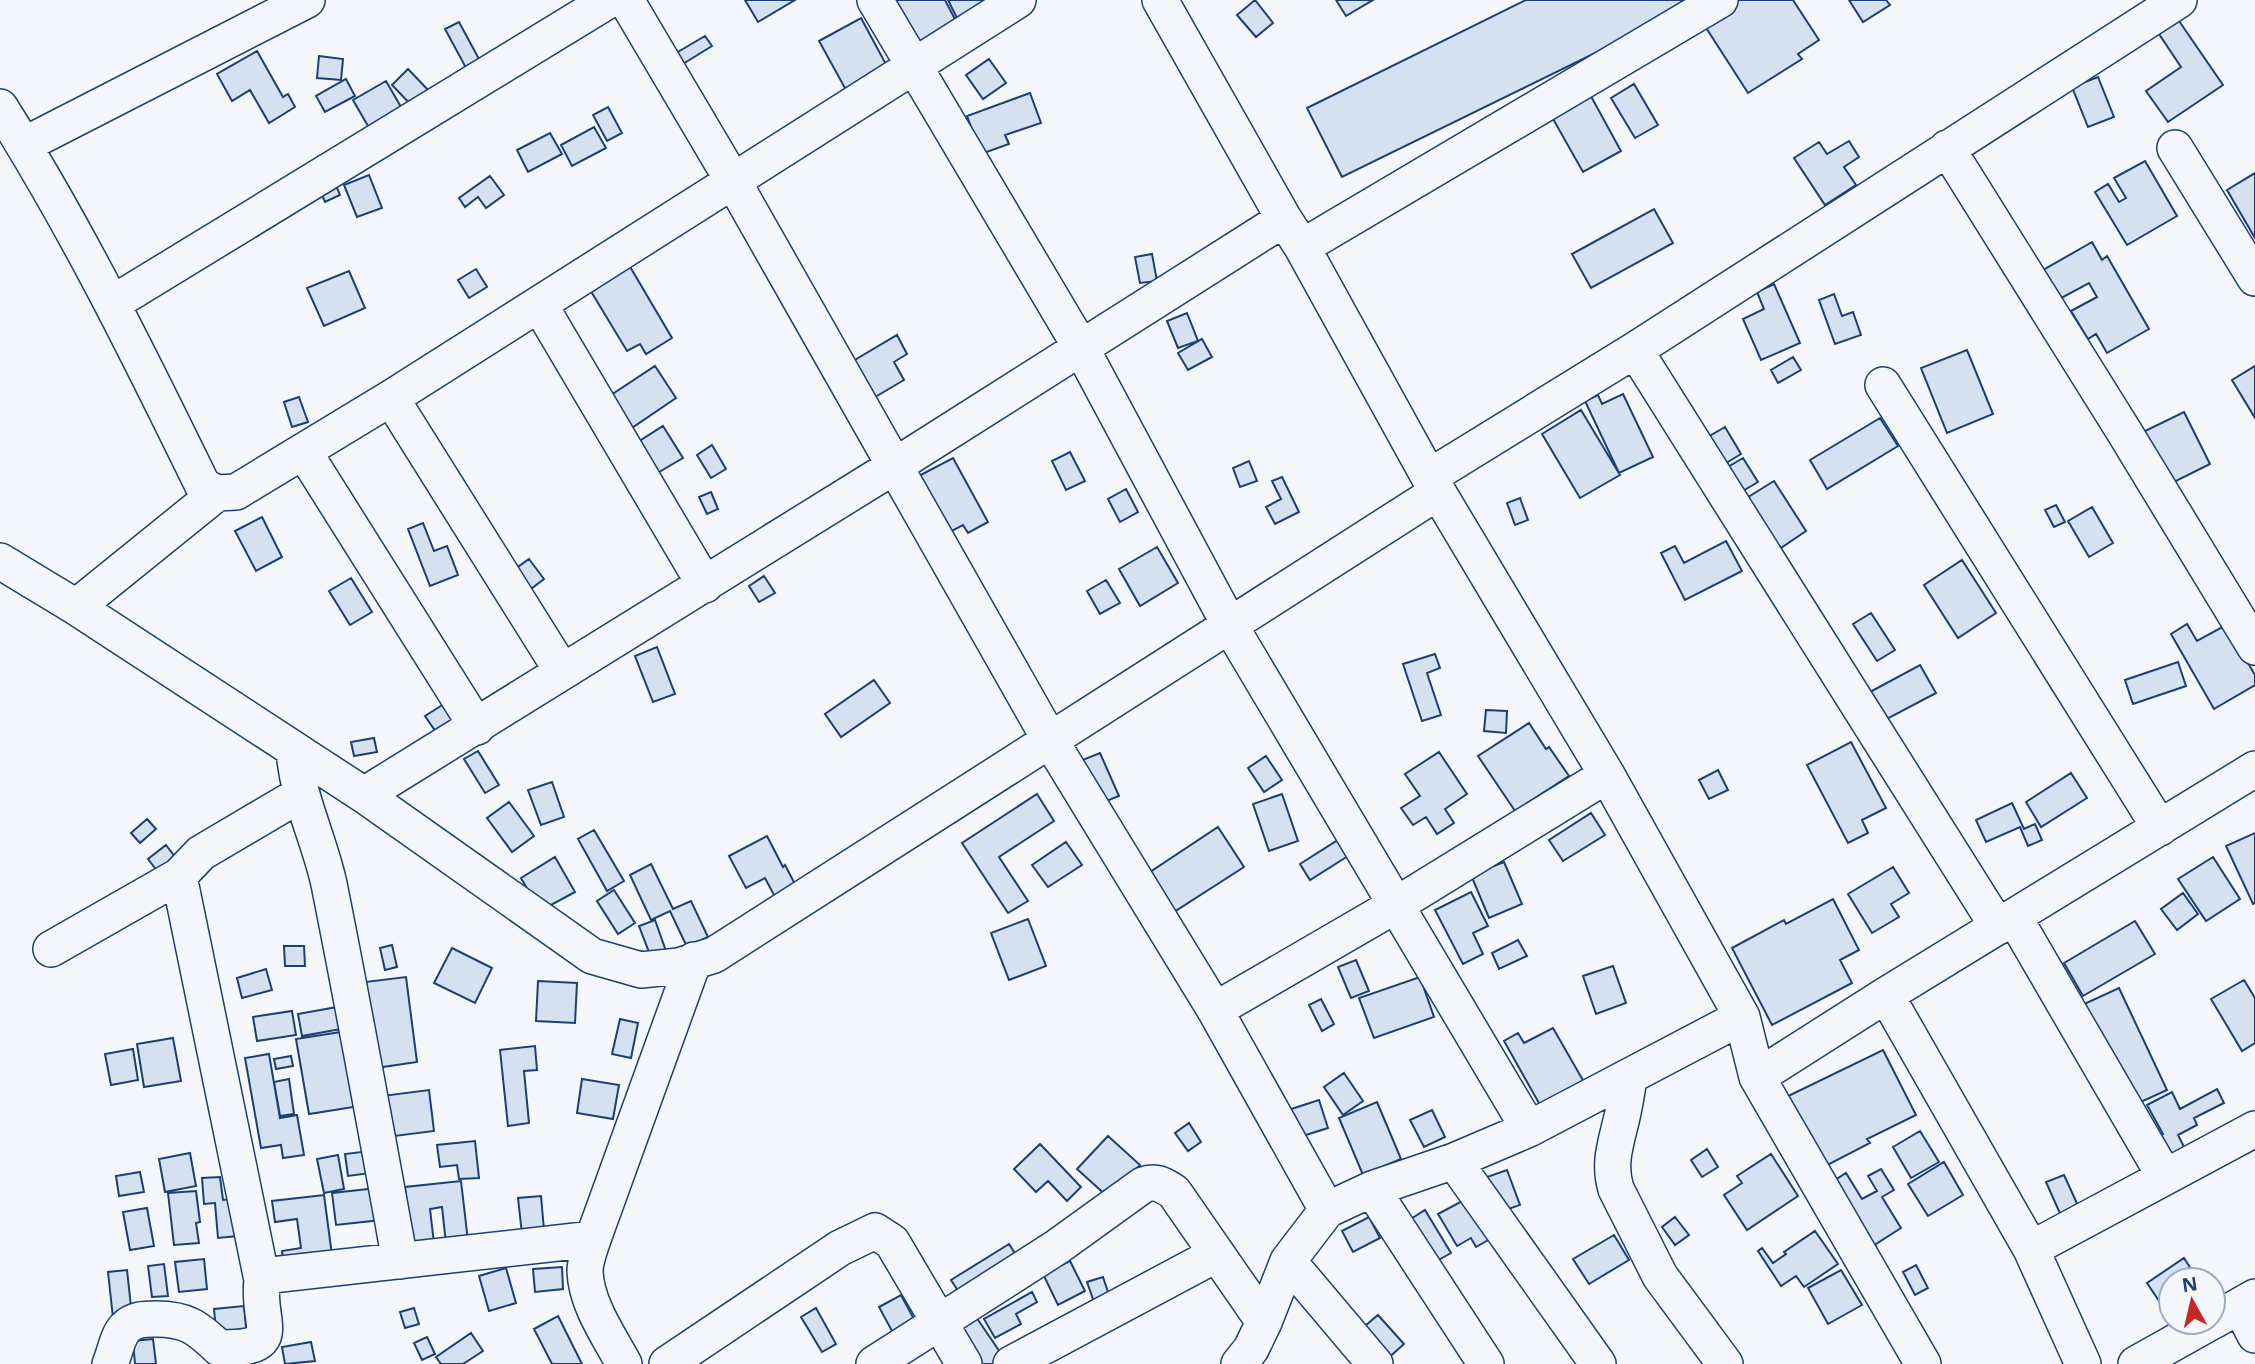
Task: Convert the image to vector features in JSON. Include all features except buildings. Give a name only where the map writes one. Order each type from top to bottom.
[{"type":"street","points":[[113,303],[609,0]]},
{"type":"street","points":[[626,0],[733,181],[1050,740],[1215,1010],[1326,1210]]},
{"type":"street","points":[[875,0],[1080,346],[1229,624],[1529,1129]]},
{"type":"street","points":[[0,107],[113,303],[203,486],[217,493],[236,492],[391,398],[1018,0]]},
{"type":"street","points":[[1160,0],[1433,485],[1607,775],[1742,1017],[1757,1077],[1923,1364]]},
{"type":"street","points":[[364,795],[893,467],[1080,346],[1720,0]]},
{"type":"street","points":[[0,561],[76,607],[364,795],[592,956],[641,970],[679,966],[714,955],[1050,740],[1229,624],[1634,349],[2179,0]]},
{"type":"street","points":[[24,145],[294,3]]},
{"type":"street","points":[[1947,148],[2255,647]]},
{"type":"street","points":[[2175,148],[2255,278]]},
{"type":"street","points":[[539,304],[705,584]]},
{"type":"street","points":[[1634,349],[2006,921],[2165,1177]]},
{"type":"street","points":[[1883,385],[2160,828]]},
{"type":"street","points":[[391,398],[562,671]]},
{"type":"street","points":[[304,452],[477,726]]},
{"type":"street","points":[[76,607],[217,493]]},
{"type":"street","points":[[294,750],[295,773],[326,871],[400,1261]]},
{"type":"street","points":[[1757,1077],[2255,769]]},
{"type":"street","points":[[1215,1010],[1396,905],[1607,775]]},
{"type":"street","points":[[51,949],[179,876],[201,853],[301,794]]},
{"type":"street","points":[[110,1364],[120,1335],[126,1327],[140,1319],[177,1319],[204,1333],[219,1348],[246,1348],[265,1353],[262,1280],[179,876]]},
{"type":"street","points":[[624,1364],[590,1294],[585,1270],[593,1239],[694,960]]},
{"type":"street","points":[[1886,995],[2031,1249],[2082,1364]]},
{"type":"street","points":[[1239,1364],[1251,1349],[1264,1322],[1288,1261],[1326,1210],[1372,1189],[1454,1161],[1529,1129],[1742,1017]]},
{"type":"street","points":[[1629,1078],[1612,1156],[1612,1176],[1616,1189],[1660,1276],[1724,1363]]},
{"type":"street","points":[[2031,1249],[2255,1129]]},
{"type":"street","points":[[1454,1161],[1598,1364]]},
{"type":"street","points":[[874,1364],[1057,1247],[1150,1182],[1161,1183],[1174,1192],[1264,1322]]},
{"type":"street","points":[[1372,1189],[1486,1364]]},
{"type":"street","points":[[667,1364],[840,1248],[876,1231],[892,1242],[964,1364]]},
{"type":"street","points":[[262,1280],[272,1275],[593,1239]]},
{"type":"street","points":[[1011,1364],[1217,1254]]},
{"type":"street","points":[[1288,1261],[1375,1364]]},
{"type":"street","points":[[2136,1364],[2235,1316]]}]
